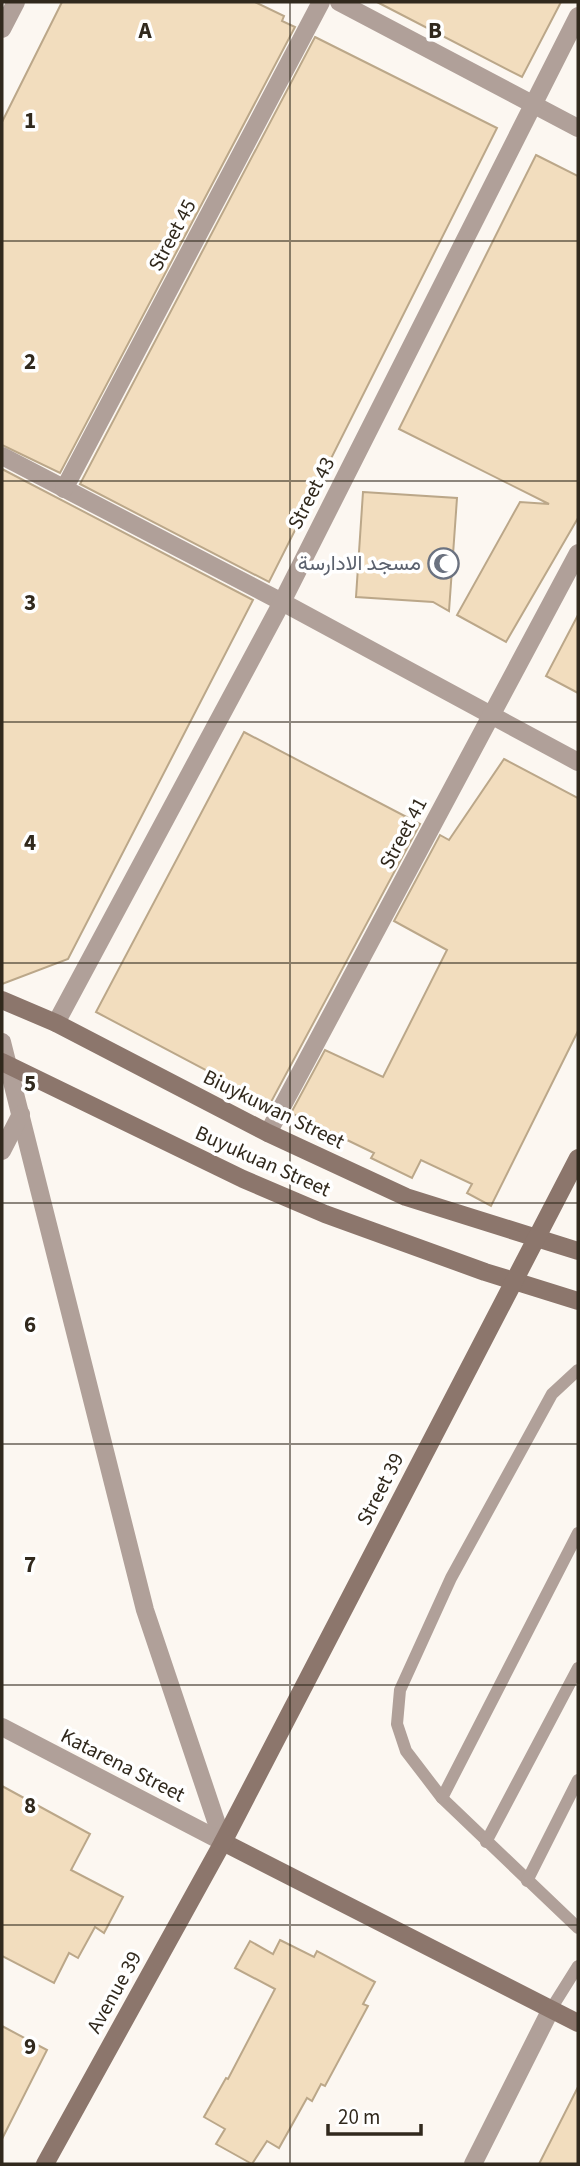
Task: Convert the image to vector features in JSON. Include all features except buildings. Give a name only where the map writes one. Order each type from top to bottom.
[{"type":"street","points":[[2,29],[16,2]]},
{"type":"street","name":"Street 45","points":[[64,489],[321,2]]},
{"type":"street","points":[[339,2],[578,128]]},
{"type":"street","name":"Street 43","points":[[56,1023],[282,602],[578,16]]},
{"type":"street","points":[[2,456],[282,602],[578,762]]},
{"type":"street","name":"Street 41","points":[[268,1133],[578,553]]},
{"type":"street","name":"Biuykuwan Street","points":[[2,1000],[56,1023],[268,1133],[406,1197],[578,1251]]},
{"type":"street","points":[[2,1042],[5,1063],[21,1114],[145,1610],[223,1842],[578,2023]]},
{"type":"street","name":"Buyukuan Street","points":[[5,1063],[243,1179],[313,1209],[578,1301]]},
{"type":"street","points":[[2,1151],[21,1114]]},
{"type":"street","name":"Street 39","points":[[223,1842],[578,1158]]},
{"type":"street","name":"Katarena Street","points":[[2,1727],[223,1842]]},
{"type":"street","name":"Avenue 39","points":[[46,2164],[223,1842]]},
{"type":"street","points":[[472,2164],[551,2009]]},
{"type":"lane","points":[[578,1370],[552,1394],[451,1578],[400,1690],[397,1724],[406,1752],[442,1798],[578,1928]]},
{"type":"lane","points":[[442,1798],[578,1534]]},
{"type":"lane","points":[[486,1842],[578,1668]]},
{"type":"lane","points":[[527,1881],[578,1780]]},
{"type":"lane","points":[[551,2009],[578,1966]]},
{"type":"place","name":"مسجد الادارسة","points":[[444,563]]}]
